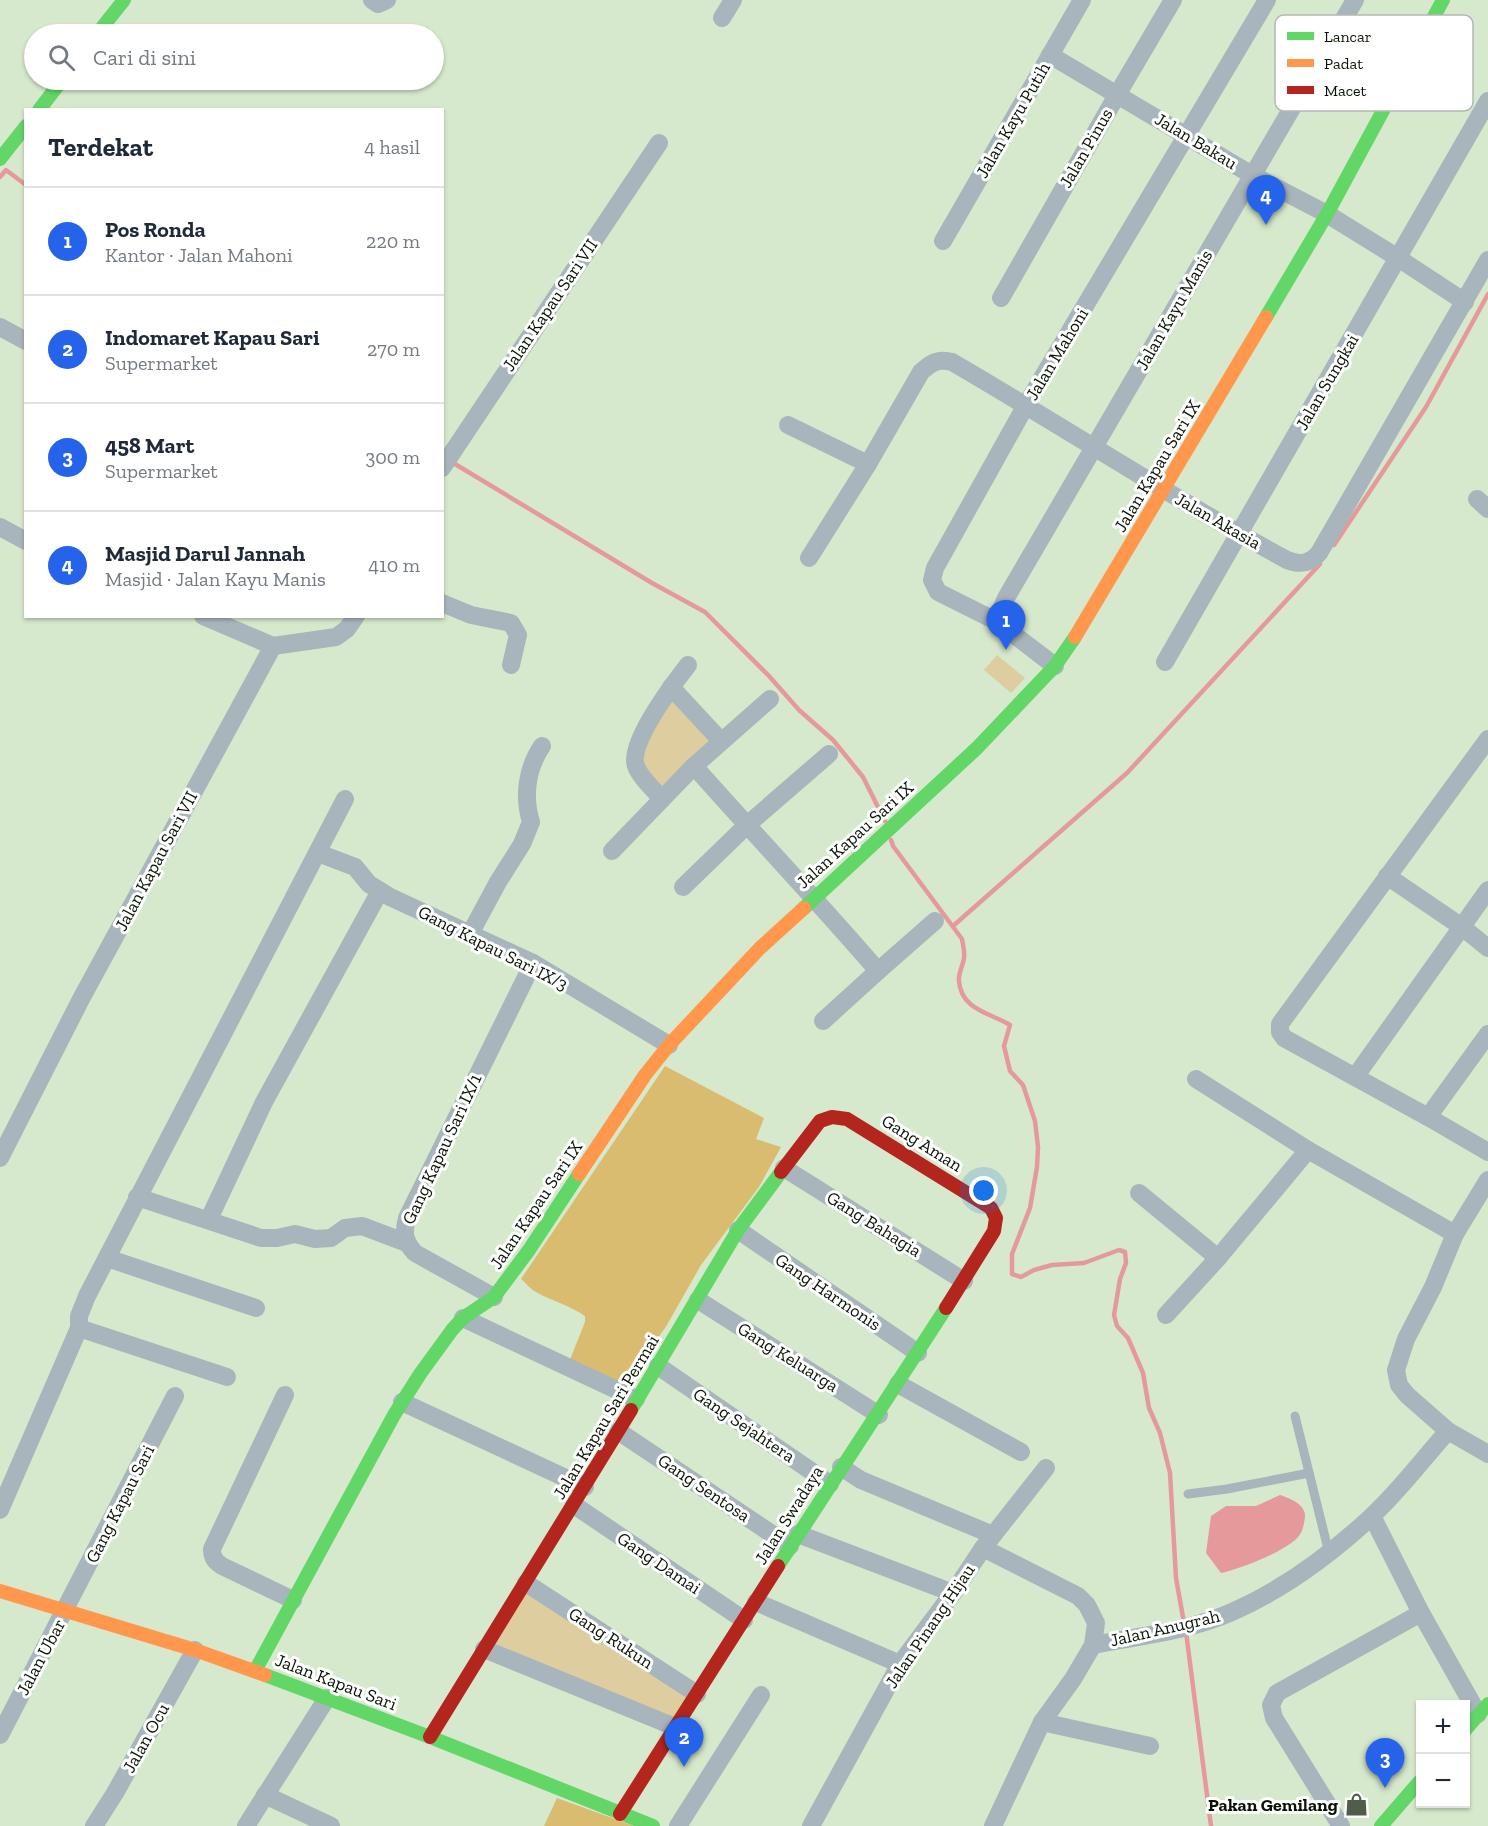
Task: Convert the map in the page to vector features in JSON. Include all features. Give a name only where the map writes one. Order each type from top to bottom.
[{"type":"street","points":[[105,24],[124,0]]},
{"type":"street","points":[[372,0],[378,4],[387,0]]},
{"type":"street","points":[[722,18],[733,0]]},
{"type":"street","name":"Jalan Kayu Putih","points":[[943,241],[1082,0]]},
{"type":"street","name":"Jalan Pinus","points":[[1001,298],[1173,0]]},
{"type":"street","name":"Jalan Mahoni","points":[[1055,666],[996,621],[938,592],[934,586],[933,574],[1026,405],[1267,0]]},
{"type":"street","name":"Jalan Kayu Manis","points":[[1346,15],[1355,0]]},
{"type":"street","name":"Jalan Kapau Sari IX","points":[[1435,15],[1443,0]]},
{"type":"street","name":"Jalan Bakau","points":[[1050,55],[1252,175],[1327,214],[1465,302]]},
{"type":"street","points":[[41,108],[54,90]]},
{"type":"street","name":"Jalan Sungkai","points":[[1165,662],[1488,101]]},
{"type":"street","name":"Jalan Kayu Manis","points":[[996,621],[1006,598],[1290,111]]},
{"type":"street","name":"Jalan Kapau Sari IX","points":[[255,1671],[402,1402],[434,1353],[464,1318],[494,1297],[529,1250],[645,1075],[669,1045],[760,948],[977,748],[1055,666],[1087,620],[1327,214],[1383,111]]},
{"type":"street","points":[[0,159],[24,129]]},
{"type":"street","name":"Jalan Kapau Sari VII","points":[[444,465],[659,143]]},
{"type":"street","name":"Jalan Akasia","points":[[809,558],[868,464],[921,372],[934,361],[943,359],[1026,405],[1239,534],[1294,563],[1308,562],[1314,559],[1488,260]]},
{"type":"street","points":[[0,327],[24,340]]},
{"type":"street","points":[[788,425],[868,464]]},
{"type":"street","points":[[0,527],[24,540]]},
{"type":"street","points":[[444,604],[471,615],[511,623],[518,635],[511,664]]},
{"type":"street","points":[[208,618],[273,646],[336,637],[347,629],[355,618]]},
{"type":"street","name":"Jalan Kapau Sari VII","points":[[1,1156],[81,999],[273,646]]},
{"type":"street","points":[[662,799],[636,767],[635,749],[671,687],[688,665]]},
{"type":"street","points":[[671,687],[721,741]]},
{"type":"street","points":[[612,851],[694,766],[770,699]]},
{"type":"street","points":[[1488,738],[1280,1024],[1279,1029],[1284,1038],[1488,1152]]},
{"type":"street","points":[[470,934],[522,844],[531,822],[528,810],[529,778],[533,759],[543,746]]},
{"type":"street","points":[[683,887],[747,825],[830,754]]},
{"type":"street","points":[[694,766],[814,896],[878,971]]},
{"type":"street","points":[[0,1510],[79,1328],[79,1316],[87,1296],[345,800]]},
{"type":"street","name":"Gang Kapau Sari IX/3","points":[[318,853],[354,867],[369,884],[380,891],[533,963],[669,1045]]},
{"type":"street","points":[[1387,876],[1488,948]]},
{"type":"street","points":[[1355,1077],[1488,890]]},
{"type":"street","points":[[209,1219],[264,1102],[380,891]]},
{"type":"street","points":[[823,1020],[935,921]]},
{"type":"street","name":"Gang Kapau Sari IX/1","points":[[494,1297],[416,1253],[406,1243],[404,1229],[407,1218],[533,963]]},
{"type":"street","points":[[1428,1117],[1488,1034]]},
{"type":"street","points":[[1196,1079],[1308,1150],[1455,1234]]},
{"type":"street","name":"Gang Aman","points":[[820,1121],[837,1117],[848,1119],[991,1208],[996,1225],[991,1236]]},
{"type":"street","name":"Jalan Kapau Sari Permai","points":[[430,1737],[585,1487],[738,1230],[820,1121]]},
{"type":"street","points":[[1166,1315],[1218,1258],[1308,1150]]},
{"type":"street","name":"Gang Bahagia","points":[[784,1168],[964,1281]]},
{"type":"street","points":[[1488,1180],[1455,1234],[1406,1339],[1396,1370],[1399,1384],[1407,1395],[1448,1431],[1488,1454]]},
{"type":"street","points":[[1139,1193],[1218,1258]]},
{"type":"street","points":[[137,1197],[261,1238],[277,1238],[295,1234],[315,1239],[331,1238],[345,1228],[362,1226],[406,1243]]},
{"type":"street","name":"Gang Harmonis","points":[[738,1230],[918,1353]]},
{"type":"street","name":"Jalan Swadaya","points":[[620,1814],[841,1467],[879,1415],[991,1236]]},
{"type":"street","points":[[107,1257],[256,1308]]},
{"type":"street","name":"Gang Keluarga","points":[[698,1300],[879,1415]]},
{"type":"street","points":[[464,1318],[636,1399]]},
{"type":"street","points":[[79,1328],[227,1377]]},
{"type":"street","name":"Gang Sejahtera","points":[[658,1366],[830,1484]]},
{"type":"street","points":[[898,1384],[1021,1452]]},
{"type":"street","points":[[285,1395],[212,1549],[212,1555],[215,1562],[222,1566],[293,1600]]},
{"type":"street","name":"Gang Kapau Sari","points":[[65,1611],[175,1396]]},
{"type":"street","points":[[402,1402],[585,1487]]},
{"type":"street","name":"Gang Sentosa","points":[[618,1431],[794,1540],[953,1593]]},
{"type":"street","name":"Jalan Anugrah","points":[[993,1826],[1042,1722],[1073,1679],[1093,1645],[1179,1628],[1231,1613],[1271,1592],[1329,1553],[1372,1516],[1448,1431]]},
{"type":"street","points":[[841,1467],[861,1480],[988,1542],[1078,1596],[1087,1605],[1096,1623],[1093,1645]]},
{"type":"street","name":"Jalan Pinang Hijau","points":[[811,1826],[900,1664],[988,1542],[1046,1468]]},
{"type":"street","name":"Gang Damai","points":[[574,1505],[744,1620]]},
{"type":"street","points":[[1372,1516],[1421,1613],[1483,1709],[1470,1724]]},
{"type":"street","name":"Gang Rukun","points":[[525,1583],[697,1694]]},
{"type":"street","name":"Jalan Kapau Sari","points":[[0,1591],[195,1650],[255,1671],[430,1737],[653,1826]]},
{"type":"street","points":[[756,1602],[900,1664]]},
{"type":"street","name":"Jalan Ubar","points":[[0,1735],[65,1611]]},
{"type":"street","points":[[1341,1826],[1274,1718],[1271,1705],[1277,1693],[1421,1613]]},
{"type":"street","name":"Jalan Ocu","points":[[94,1826],[195,1650]]},
{"type":"street","points":[[484,1650],[675,1727]]},
{"type":"street","points":[[678,1826],[761,1695]]},
{"type":"street","points":[[246,1826],[327,1698]]},
{"type":"street","points":[[1042,1722],[1150,1746]]},
{"type":"street","points":[[1381,1826],[1416,1785]]},
{"type":"street","points":[[265,1795],[331,1826]]},
{"type":"lane","points":[[1295,1416],[1329,1553]]},
{"type":"lane","points":[[1188,1494],[1309,1473]]},
{"type":"shaded area","points":[[997,655],[1025,678],[1011,693],[984,670]]},
{"type":"shaded area","points":[[673,697],[713,738],[664,795],[637,759]]},
{"type":"shaded area","points":[[665,1066],[764,1118],[756,1139],[781,1147],[759,1187],[701,1265],[667,1325],[640,1364],[634,1383],[628,1391],[569,1362],[585,1322],[585,1316],[536,1292],[521,1279]]},
{"type":"shaded area","points":[[1280,1495],[1295,1501],[1304,1510],[1304,1523],[1300,1535],[1284,1548],[1251,1564],[1221,1573],[1206,1553],[1211,1516],[1226,1506],[1256,1506]]},
{"type":"shaded area","points":[[526,1583],[697,1694],[675,1727],[484,1649]]},
{"type":"shaded area","points":[[557,1798],[634,1826],[544,1826]]},
{"type":"waterway","points":[[0,177],[6,170],[24,184]]},
{"type":"waterway","points":[[1334,545],[1426,407],[1488,294]]},
{"type":"waterway","points":[[450,461],[652,583],[705,612],[769,676],[799,710],[833,740],[863,777],[885,821]]},
{"type":"waterway","points":[[953,926],[1127,773],[1320,564]]},
{"type":"waterway","points":[[891,840],[893,846],[962,939],[964,956],[959,981],[965,998],[971,1005],[1010,1025],[1004,1046],[1010,1071],[1023,1085],[1035,1121],[1038,1147],[1030,1208],[1012,1254],[1012,1274],[1021,1277],[1034,1270],[1052,1265],[1084,1263],[1119,1250],[1125,1252],[1126,1263],[1120,1279],[1114,1315],[1117,1326],[1128,1338],[1143,1373],[1149,1408],[1160,1433],[1170,1473],[1176,1578],[1184,1623]]},
{"type":"waterway","points":[[1186,1632],[1211,1826]]},
{"type":"traffic: fast","points":[[105,24],[124,0]]},
{"type":"traffic: fast","points":[[1435,15],[1443,0]]},
{"type":"traffic: fast","points":[[41,108],[54,90]]},
{"type":"traffic: fast","points":[[1266,317],[1327,214],[1383,111]]},
{"type":"traffic: fast","points":[[0,159],[24,129]]},
{"type":"traffic: fast","points":[[804,908],[977,748],[1055,666],[1075,637]]},
{"type":"traffic: fast","points":[[631,1410],[738,1230],[781,1172]]},
{"type":"traffic: fast","points":[[255,1671],[394,1415],[420,1374],[463,1318],[494,1297],[529,1250],[579,1174]]},
{"type":"traffic: fast","points":[[778,1566],[946,1308]]},
{"type":"traffic: fast","points":[[265,1675],[430,1737],[653,1826]]},
{"type":"traffic: fast","points":[[1470,1724],[1488,1704]]},
{"type":"traffic: fast","points":[[1381,1826],[1416,1786]]},
{"type":"traffic: slow","points":[[1075,637],[1266,317]]},
{"type":"traffic: slow","points":[[579,1174],[645,1075],[669,1045],[760,948],[804,908]]},
{"type":"traffic: slow","points":[[0,1591],[195,1650],[265,1675]]},
{"type":"traffic: jam","points":[[781,1172],[820,1121],[832,1117],[847,1119],[991,1208],[996,1218],[994,1231],[946,1308]]},
{"type":"traffic: jam","points":[[430,1737],[631,1410]]},
{"type":"traffic: jam","points":[[620,1814],[778,1566]]},
{"type":"place","name":"Masjid Darul Jannah","points":[[1266,225]]},
{"type":"place","name":"Pos Ronda","points":[[1006,650]]},
{"type":"place","name":"Indomaret Kapau Sari","points":[[684,1767]]},
{"type":"place","name":"458 Mart","points":[[1385,1788]]},
{"type":"place","name":"Pakan Gemilang","points":[[1356,1805]]}]
